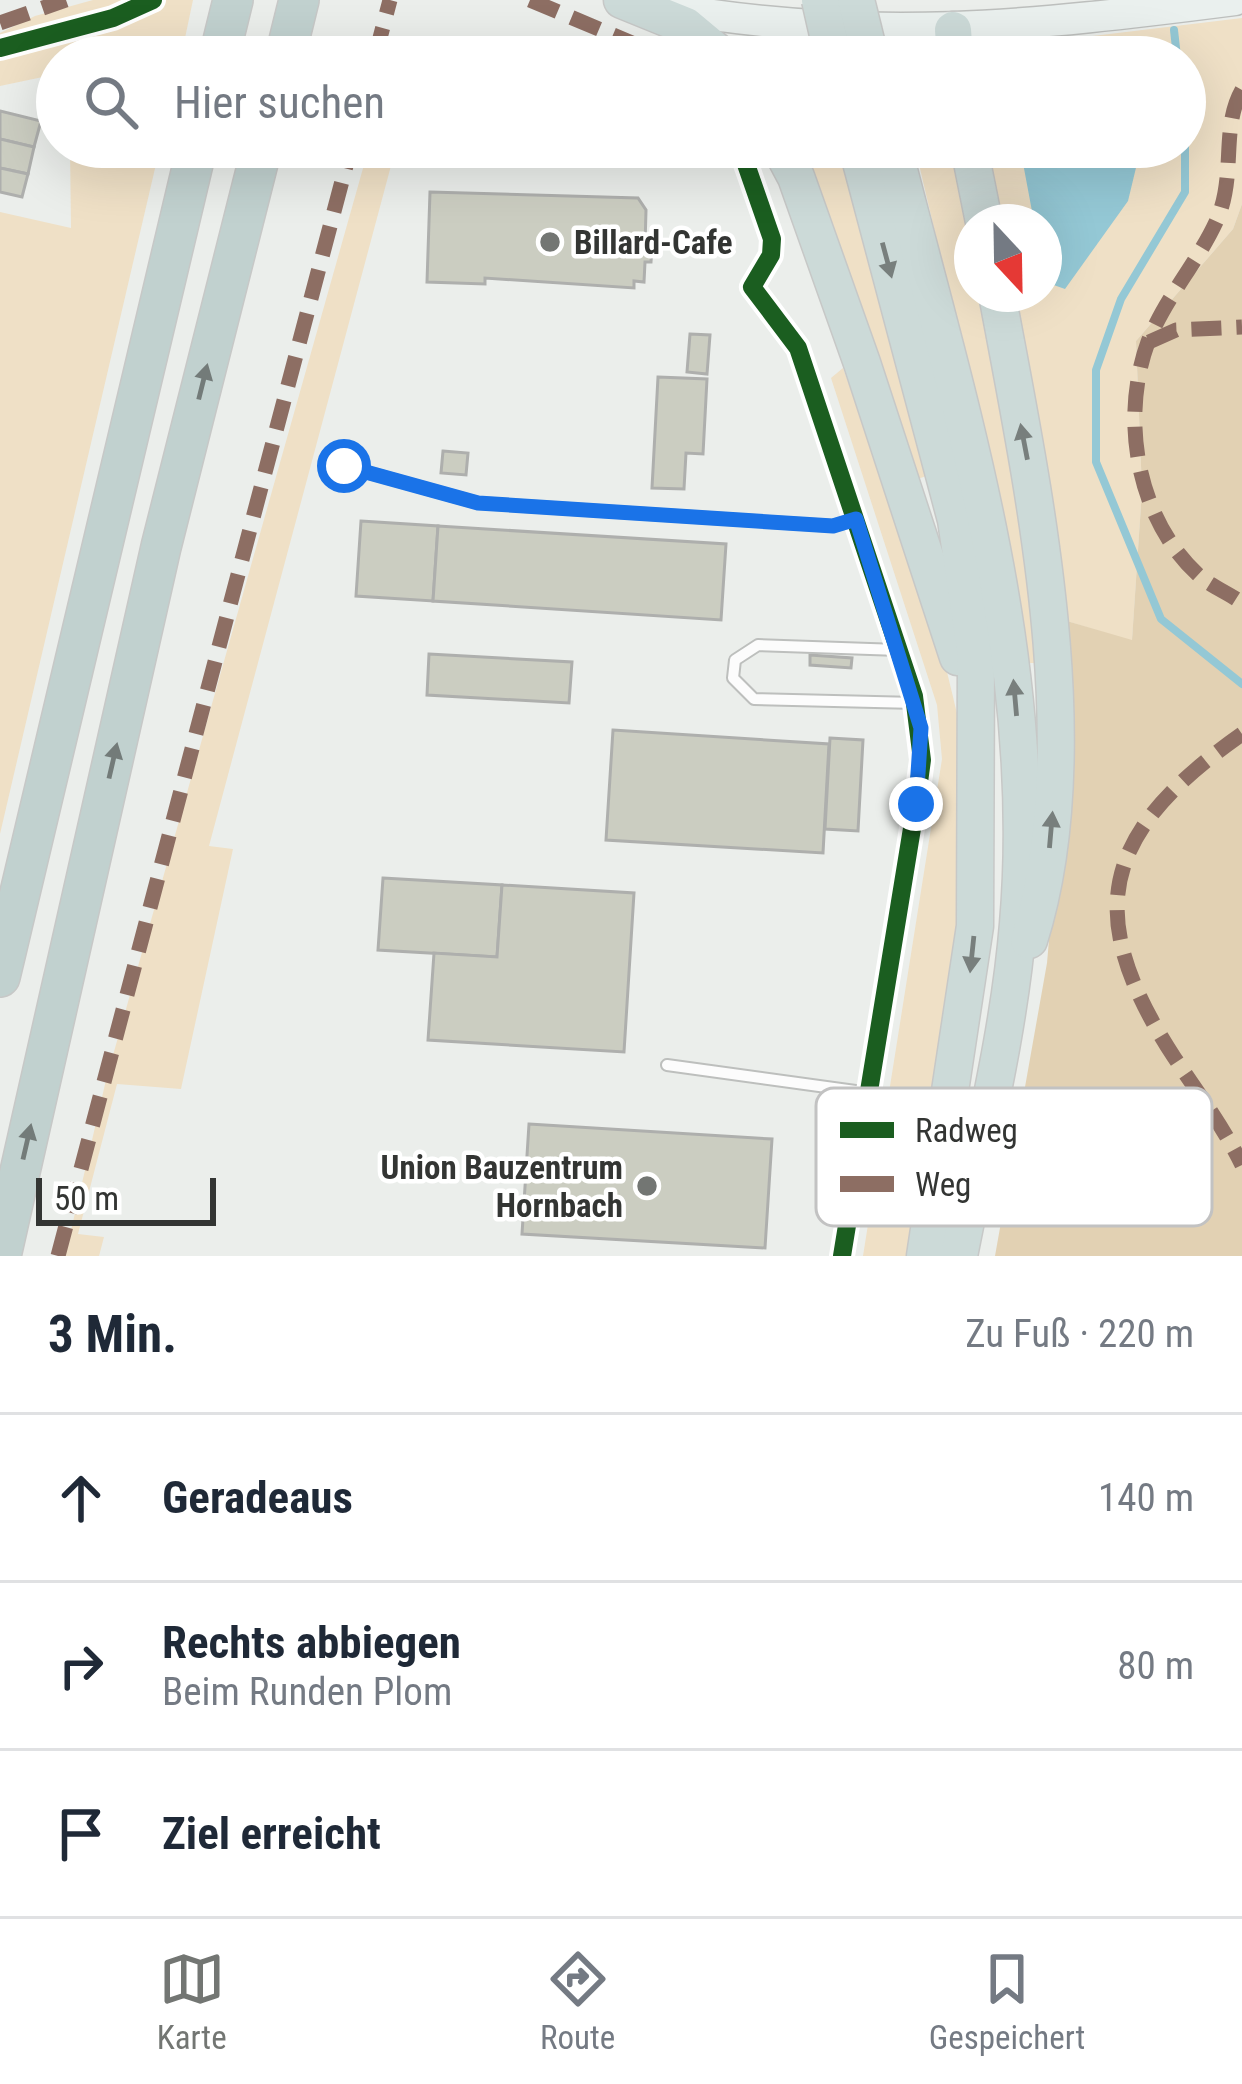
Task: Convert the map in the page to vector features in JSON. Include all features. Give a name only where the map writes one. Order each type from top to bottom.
[{"type":"highway","points":[[224,36],[233,0]]},
{"type":"highway","points":[[290,36],[299,0]]},
{"type":"highway","points":[[622,0],[686,26],[698,36]]},
{"type":"highway","points":[[820,0],[828,36]]},
{"type":"highway","points":[[856,0],[865,36]]},
{"type":"highway","points":[[0,977],[192,168]]},
{"type":"highway","points":[[1,1256],[161,547],[257,168]]},
{"type":"highway","points":[[788,168],[862,362],[976,712]]},
{"type":"highway","points":[[862,168],[956,520],[976,655],[975,926],[950,1088]]},
{"type":"highway","points":[[898,168],[988,513],[1009,630],[1020,846],[1018,925],[991,1088]]},
{"type":"highway","points":[[973,168],[980,204]]},
{"type":"highway","points":[[1000,312],[1036,502],[1050,620],[1052,714],[1046,889],[1003,1024]]},
{"type":"highway","points":[[925,1256],[930,1226]]},
{"type":"highway","points":[[959,1256],[965,1226]]},
{"type":"main road","points":[[622,0],[891,36]]},
{"type":"main road","points":[[988,36],[1235,0]]},
{"type":"street","points":[[752,286],[798,348],[916,703],[922,760],[871,1088]]},
{"type":"street","points":[[842,1256],[847,1226]]},
{"type":"lane","points":[[344,466],[478,503],[833,526],[856,519]]},
{"type":"lane","points":[[899,650],[758,645],[735,660],[733,678],[754,699],[916,703]]},
{"type":"lane","points":[[667,1065],[834,1088]]},
{"type":"shaded area","points":[[93,0],[193,0],[185,36],[36,36],[36,78],[0,86],[0,33],[35,16]]},
{"type":"shaded area","points":[[1242,18],[1242,204],[1233,229],[1136,341],[1142,490],[1132,641],[1060,619],[1014,312],[1062,312],[1062,204],[993,204],[985,168],[1206,168],[1206,36],[1093,36]]},
{"type":"shaded area","points":[[70,168],[155,168],[0,834],[0,212],[71,228]]},
{"type":"shaded area","points":[[363,168],[390,168],[209,846],[233,849],[181,1089],[117,1084],[78,1234],[104,1237],[99,1256],[65,1256],[106,1080]]},
{"type":"shaded area","points":[[801,168],[846,168],[930,475],[914,480]]},
{"type":"shaded area","points":[[920,168],[962,168],[968,204],[954,204],[954,312],[989,312],[1016,449],[1038,663],[1025,663],[1008,545]]},
{"type":"shaded area","points":[[1242,204],[1242,1256],[995,1256],[1000,1226],[1212,1226],[1212,1088],[1025,1088],[1047,963],[1060,814],[1060,619],[1132,640],[1142,490],[1136,341],[1233,229]]},
{"type":"shaded area","points":[[843,368],[934,618],[960,726],[963,890],[950,1033],[939,1088],[890,1088],[942,759],[937,705],[831,378]]},
{"type":"shaded area","points":[[868,1226],[913,1226],[907,1256],[863,1256]]},
{"type":"water","points":[[1024,168],[1136,168],[1128,201],[1065,289],[1062,204],[1031,204]]},
{"type":"building","points":[[0,111],[36,120],[34,147],[0,139]]},
{"type":"building","points":[[0,139],[34,147],[28,174],[0,168]]},
{"type":"building","points":[[0,168],[28,174],[22,197],[0,192]]},
{"type":"building","points":[[430,192],[638,198],[646,210],[645,246],[652,246],[644,282],[634,281],[634,288],[485,278],[485,284],[427,282]]},
{"type":"building","points":[[690,334],[710,335],[707,374],[687,372]]},
{"type":"building","points":[[658,377],[707,379],[703,454],[686,453],[684,489],[652,488]]},
{"type":"building","points":[[443,451],[468,453],[466,475],[441,473]]},
{"type":"building","points":[[361,521],[438,526],[433,601],[356,596]]},
{"type":"building","points":[[438,526],[726,544],[721,620],[433,601]]},
{"type":"building","points":[[429,654],[572,662],[569,703],[427,695]]},
{"type":"building","points":[[810,655],[852,658],[851,668],[810,665]]},
{"type":"building","points":[[613,730],[829,744],[823,853],[606,840]]},
{"type":"building","points":[[830,738],[863,740],[858,831],[825,829]]},
{"type":"building","points":[[383,878],[502,885],[497,957],[378,950]]},
{"type":"building","points":[[502,885],[634,893],[624,1052],[428,1040],[434,953],[497,957]]},
{"type":"building","name":"Union Bauzentrum Hornbach","points":[[529,1124],[772,1139],[765,1248],[522,1234]]},
{"type":"waterway","points":[[1174,30],[1175,36]]},
{"type":"waterway","points":[[1185,168],[1185,192],[1121,299],[1096,370],[1096,462],[1161,619],[1242,684]]},
{"type":"marked path","points":[[0,23],[66,0]]},
{"type":"marked path","points":[[381,36],[390,0]]},
{"type":"marked path","points":[[530,0],[615,36]]},
{"type":"marked path","points":[[1242,90],[1232,121],[1222,205],[1148,342],[1135,405],[1140,470],[1163,530],[1203,579],[1242,603]]},
{"type":"marked path","points":[[58,1256],[345,168]]},
{"type":"marked path","points":[[1149,342],[1176,330],[1242,327]]},
{"type":"marked path","points":[[1195,1088],[1144,1005],[1125,959],[1117,916],[1121,877],[1135,840],[1160,805],[1242,734]]},
{"type":"marked path","points":[[1212,1114],[1242,1165]]},
{"type":"cycle path","points":[[45,36],[113,18],[153,0]]},
{"type":"cycle path","points":[[0,48],[36,38]]},
{"type":"cycle path","points":[[747,168],[772,239],[771,255],[752,287],[798,348],[914,696],[922,760],[870,1088]]},
{"type":"cycle path","points":[[842,1256],[847,1226]]},
{"type":"place","name":"Billard-Cafe","points":[[550,242]]},
{"type":"place","name":"Union Bauzentrum Hornbach","points":[[647,1186]]},
{"type":"route","points":[[344,466],[478,503],[833,526],[856,519],[921,728],[916,804]]}]
